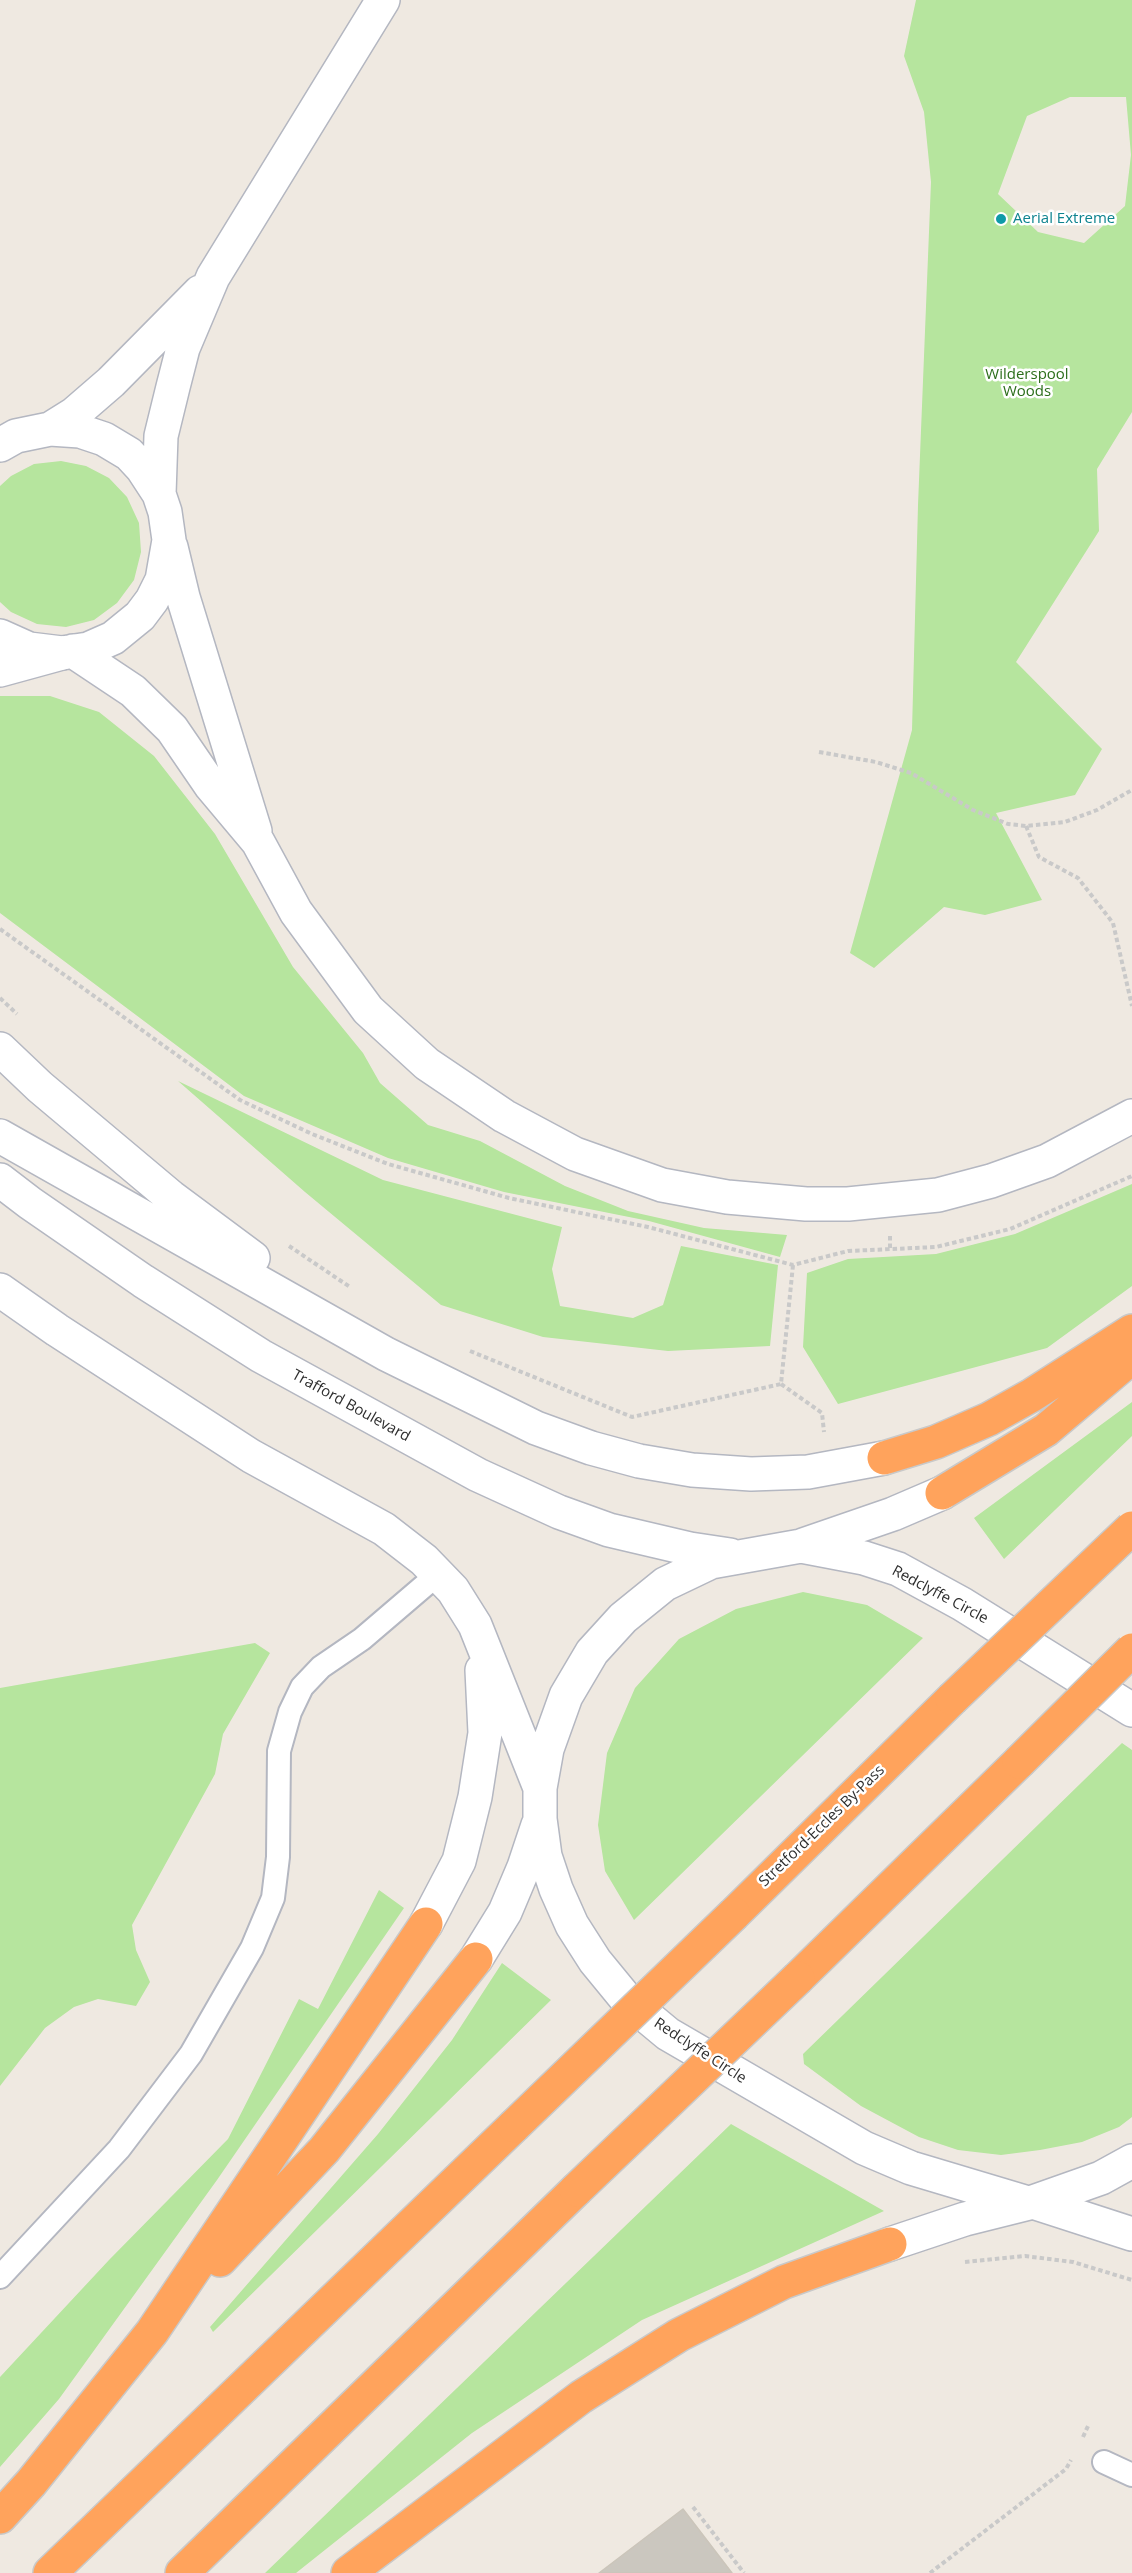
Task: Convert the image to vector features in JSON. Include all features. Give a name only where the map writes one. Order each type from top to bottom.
[{"type":"highway","points":[[884,1458],[936,1442],[989,1419],[1032,1395],[1132,1331]]},
{"type":"highway","points":[[942,1493],[1046,1430],[1132,1357]]},
{"type":"highway","name":"Stretford-Eccles By-Pass","points":[[50,2573],[734,1914],[952,1699],[1132,1528]]},
{"type":"highway","points":[[182,2573],[798,1978],[1132,1650]]},
{"type":"highway","points":[[153,2332],[426,1924]]},
{"type":"highway","points":[[0,2517],[54,2456],[153,2332],[324,2150],[476,1959]]},
{"type":"highway","points":[[348,2573],[581,2397],[679,2335],[784,2282],[890,2244]]},
{"type":"main road","points":[[159,494],[161,436],[173,387],[183,348],[213,278],[383,0]]},
{"type":"main road","points":[[50,429],[74,414],[111,382],[213,278]]},
{"type":"main road","points":[[5,438],[50,429],[80,431],[104,439],[129,454],[142,468],[159,494],[183,597],[241,777],[258,842]]},
{"type":"main road","points":[[0,670],[88,649],[113,638],[140,616],[162,580],[169,540]]},
{"type":"main road","points":[[0,636],[29,649],[68,652],[105,669],[133,691],[172,729],[211,786],[258,842],[296,912],[328,959],[368,1010],[427,1064],[504,1116],[575,1154],[662,1185],[727,1197],[806,1204],[890,1201],[938,1195],[991,1181],[1047,1161],[1132,1116]]},
{"type":"main road","points":[[0,1049],[40,1087],[171,1197],[386,1354]]},
{"type":"main road","points":[[0,1136],[386,1354],[536,1428],[591,1448],[639,1461],[692,1470],[751,1474],[808,1472],[884,1458]]},
{"type":"main road","name":"Trafford Boulevard","points":[[0,1180],[143,1281],[261,1356],[478,1475],[559,1512],[609,1530],[690,1549],[738,1556]]},
{"type":"main road","points":[[0,1290],[57,1330],[251,1456],[384,1528],[424,1560],[453,1590],[475,1625],[540,1803],[524,1867],[505,1912],[476,1959]]},
{"type":"main road","points":[[801,1546],[893,1514],[942,1493]]},
{"type":"main road","name":"Redclyffe Circle","points":[[1132,1710],[962,1604],[898,1569],[864,1558],[801,1546],[711,1562],[664,1584],[623,1618],[592,1652],[566,1696],[547,1749],[540,1803],[545,1856],[555,1889],[573,1925],[596,1961],[627,2000],[668,2034],[864,2148],[911,2168],[1132,2234]]},
{"type":"main road","points":[[426,1924],[459,1861],[475,1797],[485,1722],[485,1689],[475,1625]]},
{"type":"main road","points":[[890,2244],[965,2218],[1031,2202],[1101,2178],[1132,2162]]},
{"type":"lane","points":[[0,2277],[119,2149],[191,2054],[252,1948],[273,1898],[278,1857],[279,1751],[290,1712],[303,1687],[321,1667],[362,1639],[438,1574]]},
{"type":"lane","points":[[1104,2462],[1132,2475]]},
{"type":"path","points":[[819,752],[876,762],[911,773],[991,819],[1026,826],[1065,822],[1097,810],[1132,790]]},
{"type":"path","points":[[1026,826],[1039,857],[1078,878],[1113,923],[1132,1006]]},
{"type":"path","points":[[0,929],[240,1100],[312,1134],[388,1164],[509,1198],[648,1227],[793,1265],[848,1251],[936,1247],[1010,1229],[1132,1176]]},
{"type":"path","points":[[0,998],[26,1022]]},
{"type":"path","points":[[284,1243],[351,1288]]},
{"type":"path","points":[[781,1383],[793,1265]]},
{"type":"path","points":[[461,1346],[632,1417],[781,1383],[822,1413],[825,1442]]},
{"type":"path","points":[[961,2262],[1025,2256],[1072,2262],[1132,2280]]},
{"type":"path","points":[[1080,2442],[1088,2426]]},
{"type":"path","points":[[930,2573],[1066,2469],[1076,2450]]},
{"type":"path","points":[[693,2507],[744,2573]]},
{"type":"green space","name":"Wilderspool Woods","points":[[916,0],[1132,0],[1132,412],[1097,469],[1099,531],[1016,662],[1102,749],[1075,795],[996,813],[1042,900],[985,915],[944,907],[874,968],[850,953],[912,730],[918,505],[931,182],[924,112],[904,56]],"holes":[[[1070,97],[1126,97],[1131,155],[1125,206],[1084,243],[1038,232],[998,194],[1027,116]]]},
{"type":"green space","points":[[61,461],[86,466],[109,478],[127,497],[139,523],[141,552],[134,580],[117,603],[94,620],[66,627],[37,624],[11,612],[0,602],[0,486],[11,476],[34,464]]},
{"type":"green space","points":[[0,696],[50,696],[99,712],[154,756],[215,834],[293,967],[363,1053],[380,1083],[428,1125],[480,1141],[565,1186],[628,1211],[704,1228],[787,1235],[780,1257],[649,1221],[504,1192],[388,1158],[244,1096],[0,913]]},
{"type":"green space","points":[[178,1081],[383,1180],[562,1227],[552,1269],[560,1306],[633,1318],[663,1305],[681,1246],[778,1265],[770,1346],[668,1351],[543,1337],[441,1305],[305,1192]]},
{"type":"green space","points":[[1132,1184],[1132,1286],[1047,1348],[838,1404],[803,1347],[807,1273],[848,1259],[936,1254],[1015,1234]]},
{"type":"green space","points":[[1132,1402],[1132,1436],[1004,1559],[974,1518]]},
{"type":"green space","points":[[803,1592],[867,1605],[923,1638],[634,1920],[605,1871],[598,1825],[607,1753],[635,1688],[679,1639],[736,1609]]},
{"type":"green space","points":[[255,1643],[270,1653],[223,1734],[215,1774],[132,1925],[136,1950],[150,1982],[136,2006],[98,1999],[74,2007],[45,2028],[0,2086],[0,1688]]},
{"type":"green space","points":[[1122,1743],[1132,1750],[1132,2117],[1119,2127],[1082,2142],[1040,2150],[1001,2155],[958,2150],[919,2137],[861,2106],[804,2064],[803,2054]]},
{"type":"green space","points":[[379,1890],[404,1908],[217,2180],[59,2399],[0,2467],[0,2377],[109,2260],[228,2139],[299,1999],[318,2009]]},
{"type":"green space","points":[[502,1963],[551,2000],[213,2332],[210,2327],[378,2134],[452,2040]]},
{"type":"green space","points":[[731,2124],[884,2211],[642,2320],[472,2433],[296,2573],[265,2573]]},
{"type":"building","points":[[683,2509],[732,2573],[599,2573]]},
{"type":"place","name":"Aerial Extreme","points":[[1001,219]]}]
